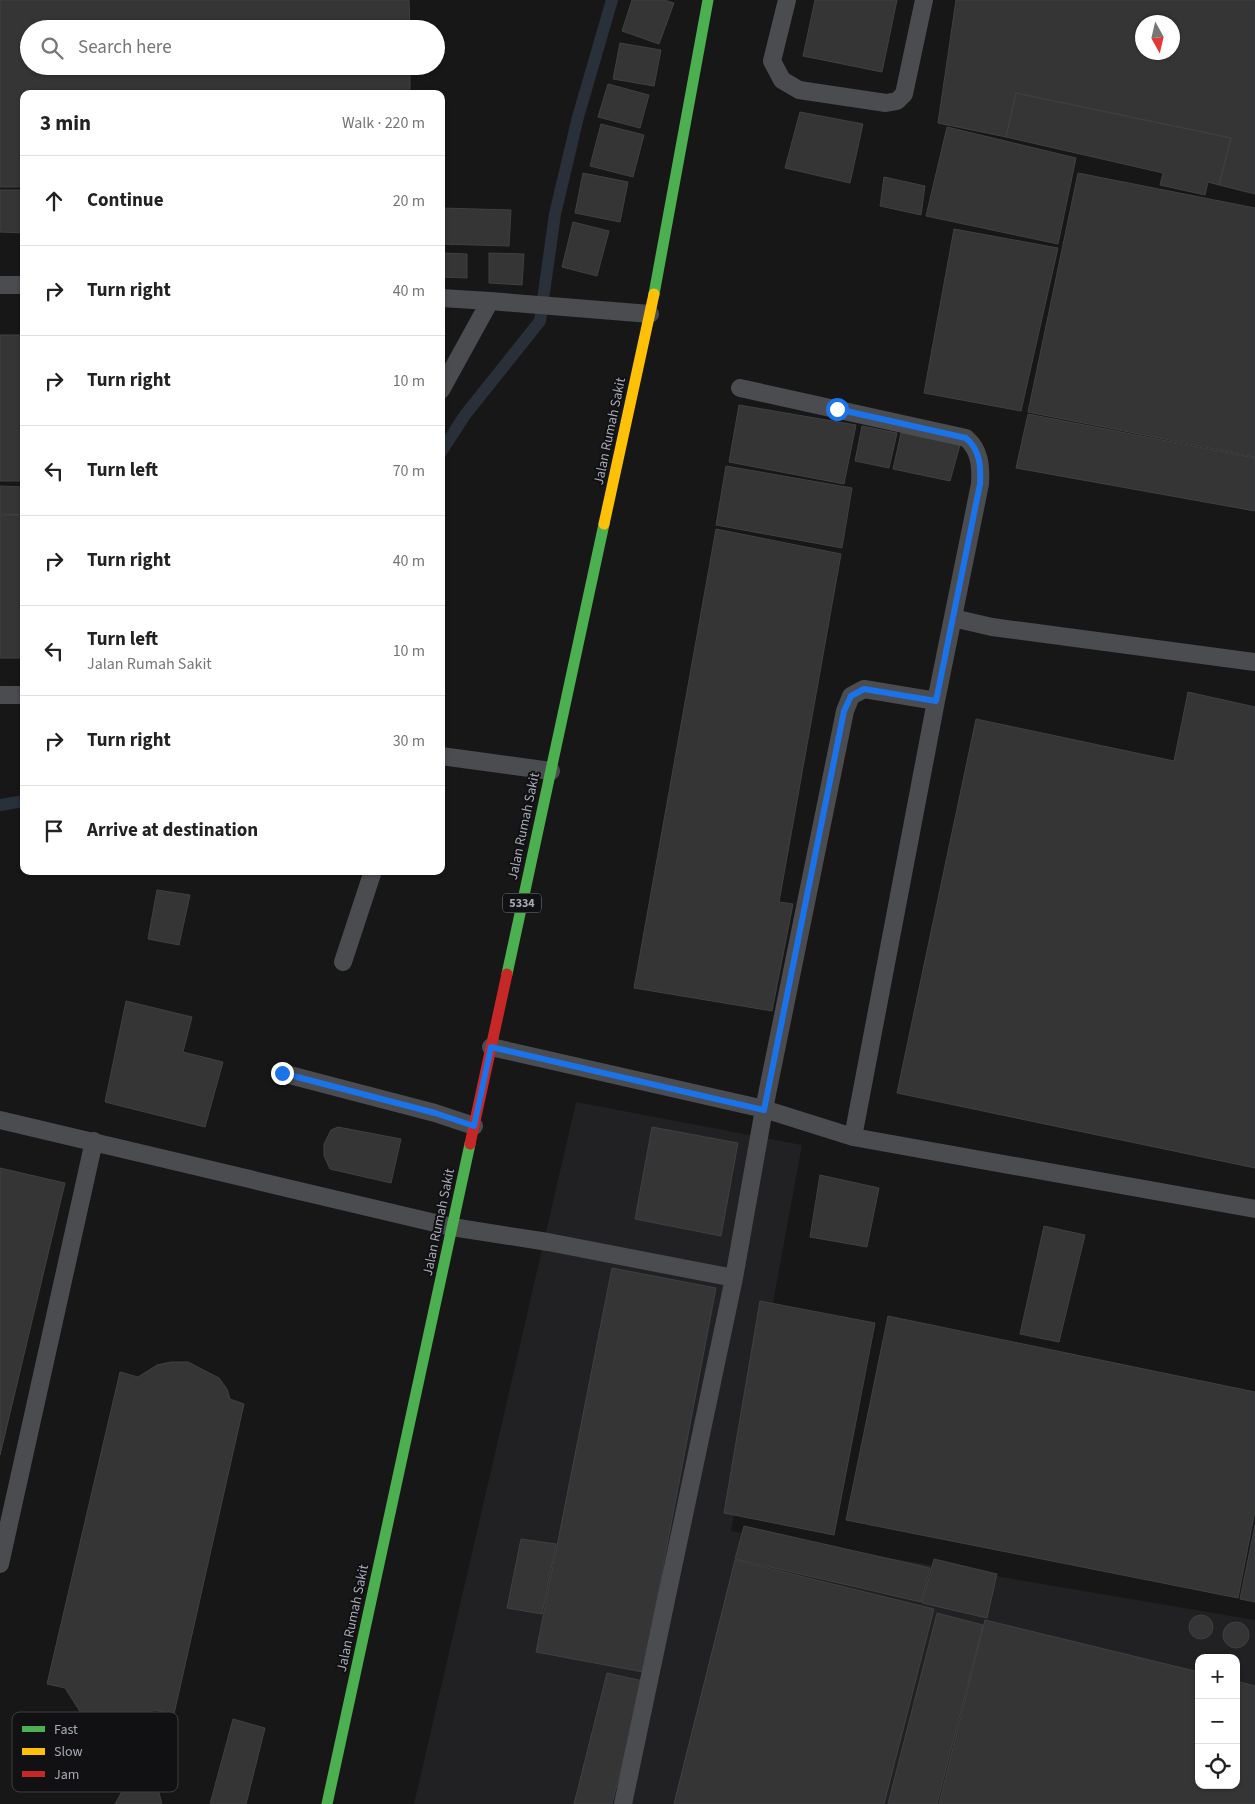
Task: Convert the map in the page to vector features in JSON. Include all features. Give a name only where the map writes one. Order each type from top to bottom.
[{"type":"main road","name":"Jalan Rumah Sakit","points":[[327,1804],[650,314],[708,0]]},
{"type":"lane","points":[[787,0],[772,61],[782,80],[799,90],[886,103],[897,101],[904,94],[924,0]]},
{"type":"lane","points":[[0,285],[20,284]]},
{"type":"lane","points":[[445,298],[650,314]]},
{"type":"lane","points":[[445,383],[490,301]]},
{"type":"lane","points":[[740,388],[966,438],[974,445],[979,458],[980,484],[936,701],[853,1137]]},
{"type":"lane","points":[[953,618],[992,626],[1255,662]]},
{"type":"lane","points":[[623,1804],[734,1278],[764,1110],[844,711],[851,696],[864,689],[936,701]]},
{"type":"lane","points":[[0,695],[20,695]]},
{"type":"lane","points":[[445,757],[551,771]]},
{"type":"lane","points":[[343,962],[372,875]]},
{"type":"lane","points":[[491,1047],[764,1110],[853,1137],[1255,1209]]},
{"type":"lane","points":[[282,1073],[435,1113],[474,1126]]},
{"type":"lane","points":[[0,1120],[452,1227],[548,1242],[734,1278]]},
{"type":"lane","points":[[0,1564],[94,1141]]},
{"type":"shaded area","points":[[576,1102],[802,1145],[731,1531],[1255,1620],[1255,1804],[414,1804]]},
{"type":"building","points":[[0,0],[409,0],[410,20],[20,20],[20,75],[410,75],[410,90],[20,90],[20,187],[0,187]]},
{"type":"building","points":[[632,0],[664,0],[674,3],[659,44],[622,31]]},
{"type":"building","points":[[815,0],[897,0],[882,72],[803,56]]},
{"type":"building","points":[[956,0],[1255,0],[1255,194],[1219,185],[1231,138],[1016,93],[1006,137],[938,123]]},
{"type":"building","points":[[620,43],[661,50],[654,86],[613,79]]},
{"type":"building","points":[[608,84],[649,95],[640,128],[598,117]]},
{"type":"building","points":[[1016,93],[1231,138],[1219,185],[1208,182],[1205,195],[1160,185],[1163,173],[1006,137]]},
{"type":"building","points":[[800,112],[863,124],[850,183],[785,168]]},
{"type":"building","points":[[601,124],[644,135],[633,177],[590,166]]},
{"type":"building","points":[[947,127],[1076,158],[1058,244],[926,216]]},
{"type":"building","points":[[583,173],[628,182],[620,222],[575,213]]},
{"type":"building","points":[[1078,173],[1255,208],[1255,457],[1028,412]]},
{"type":"building","points":[[884,177],[925,186],[921,215],[880,206]]},
{"type":"building","points":[[0,190],[20,190],[20,233],[0,232]]},
{"type":"building","points":[[445,208],[511,210],[509,246],[445,244]]},
{"type":"building","points":[[573,222],[609,231],[597,276],[562,267]]},
{"type":"building","points":[[954,229],[1058,248],[1021,411],[924,393]]},
{"type":"building","points":[[445,253],[467,254],[467,278],[445,277]]},
{"type":"building","points":[[489,253],[524,254],[522,285],[489,283]]},
{"type":"building","points":[[0,335],[20,335],[20,481],[0,481]]},
{"type":"building","points":[[739,405],[856,425],[844,484],[729,462]]},
{"type":"building","points":[[1028,414],[1255,458],[1255,511],[1016,468]]},
{"type":"building","points":[[862,426],[897,433],[889,468],[855,461]]},
{"type":"building","points":[[901,433],[960,445],[950,481],[893,469]]},
{"type":"building","points":[[726,466],[852,488],[842,548],[716,525]]},
{"type":"building","points":[[0,486],[20,487],[20,515],[0,514]]},
{"type":"building","points":[[0,515],[20,515],[20,658],[0,658]]},
{"type":"building","points":[[716,529],[841,554],[779,902],[793,904],[772,1011],[634,988]]},
{"type":"building","points":[[1188,692],[1255,707],[1255,1168],[897,1093],[976,719],[1174,761]]},
{"type":"building","points":[[157,890],[190,895],[179,945],[148,939]]},
{"type":"building","points":[[126,1001],[192,1017],[183,1052],[223,1062],[205,1127],[105,1102]]},
{"type":"building","points":[[338,1127],[401,1139],[391,1183],[330,1169],[324,1156],[324,1144],[331,1130]]},
{"type":"building","points":[[652,1127],[738,1143],[721,1236],[635,1219]]},
{"type":"building","points":[[0,1168],[65,1183],[0,1455]]},
{"type":"building","points":[[820,1175],[879,1188],[867,1247],[810,1237]]},
{"type":"building","points":[[1044,1226],[1085,1235],[1059,1342],[1020,1334]]},
{"type":"building","points":[[612,1268],[716,1288],[643,1672],[536,1652]]},
{"type":"building","points":[[760,1301],[875,1323],[834,1535],[724,1513]]},
{"type":"building","points":[[888,1316],[1255,1392],[1255,1511],[1238,1598],[846,1520]]},
{"type":"building","points":[[171,1362],[188,1362],[219,1378],[227,1389],[230,1399],[244,1404],[174,1712],[154,1710],[151,1712],[80,1712],[65,1688],[47,1684],[120,1372],[138,1377],[157,1365]]},
{"type":"building","points":[[1255,1525],[1255,1602],[1240,1599]]},
{"type":"building","points":[[744,1526],[930,1568],[921,1602],[735,1559]]},
{"type":"building","points":[[521,1539],[556,1544],[542,1614],[507,1608]]},
{"type":"building","points":[[934,1559],[997,1574],[987,1618],[922,1603]]},
{"type":"building","points":[[735,1560],[934,1609],[884,1804],[674,1804]]},
{"type":"building","points":[[937,1613],[983,1625],[937,1804],[888,1804]]},
{"type":"building","points":[[1201,1615],[1210,1618],[1213,1627],[1210,1636],[1201,1639],[1192,1636],[1189,1627],[1192,1618]]},
{"type":"building","points":[[985,1620],[1195,1671],[1195,1789],[1240,1789],[1240,1682],[1255,1686],[1255,1804],[939,1804]]},
{"type":"building","points":[[1236,1622],[1245,1626],[1249,1635],[1245,1644],[1236,1648],[1227,1644],[1223,1635],[1227,1626]]},
{"type":"building","points":[[607,1673],[643,1681],[612,1804],[574,1804]]},
{"type":"building","points":[[233,1719],[265,1728],[246,1804],[210,1804]]},
{"type":"building","points":[[122,1792],[159,1792],[162,1804],[115,1804]]},
{"type":"waterway","points":[[445,446],[465,415],[540,321],[555,214],[578,117],[612,0]]},
{"type":"waterway","points":[[0,805],[20,802]]},
{"type":"traffic: fast","points":[[654,294],[708,0]]},
{"type":"traffic: fast","points":[[507,974],[604,524]]},
{"type":"traffic: fast","points":[[327,1804],[470,1144]]},
{"type":"traffic: slow","points":[[604,524],[654,294]]},
{"type":"traffic: jam","points":[[470,1144],[507,974]]},
{"type":"route","points":[[282,1073],[435,1113],[474,1126],[491,1047],[764,1110],[844,711],[851,696],[864,689],[936,701],[980,484],[979,458],[974,445],[966,438],[837,409]]}]
